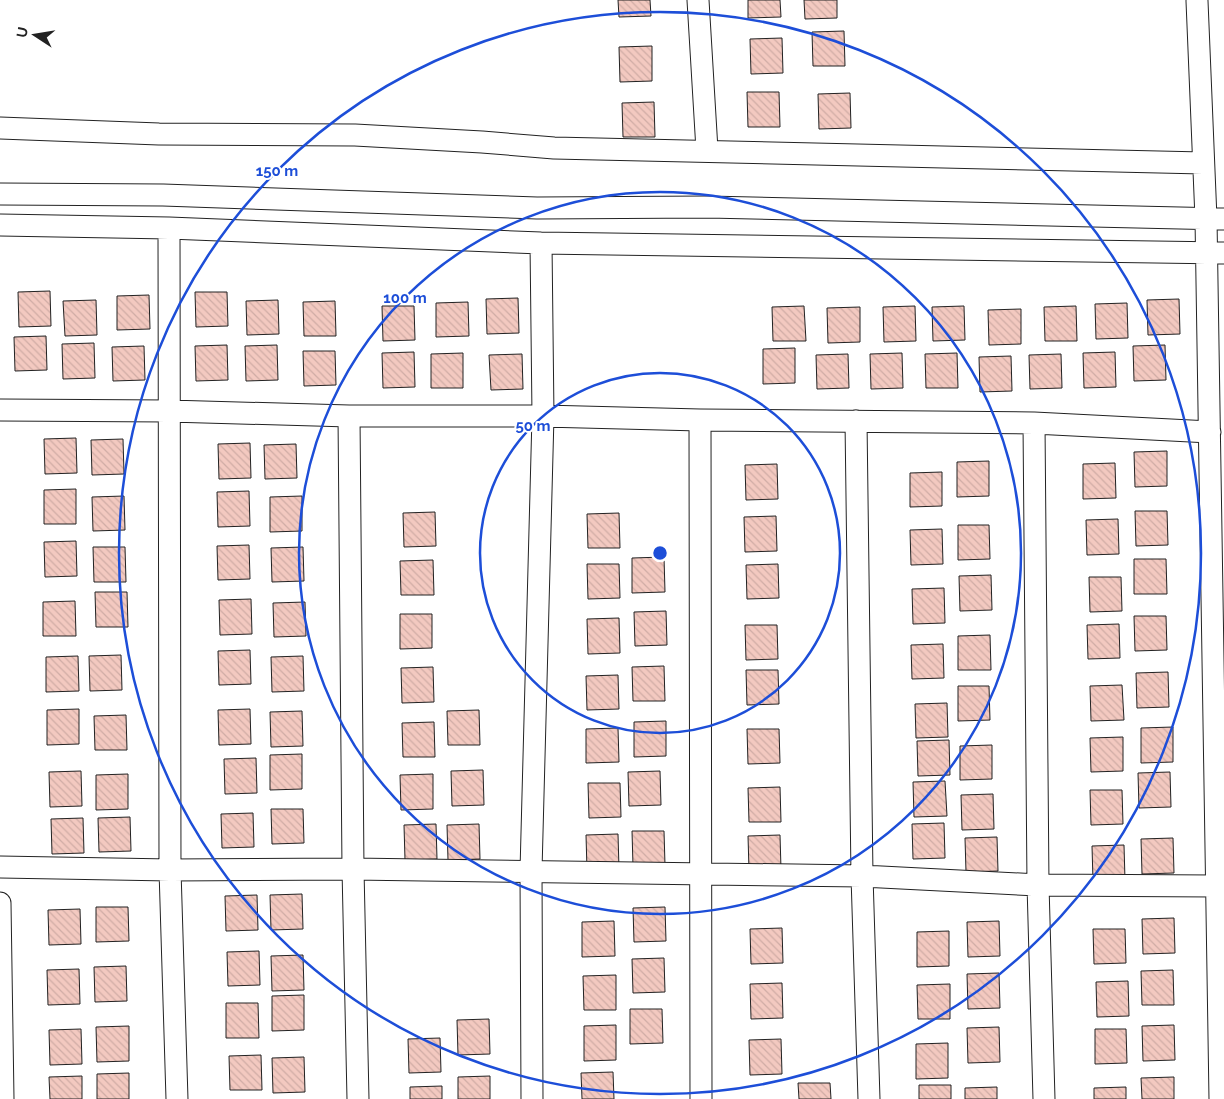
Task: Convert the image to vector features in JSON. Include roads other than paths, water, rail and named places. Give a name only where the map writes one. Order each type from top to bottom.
[{"type":"street","points":[[698,0],[707,150]]},
{"type":"street","points":[[1197,1],[1203,163],[1215,220],[1210,432],[1220,1099]]},
{"type":"street","points":[[0,128],[158,134],[355,135],[554,148],[707,150],[1203,163]]},
{"type":"street","points":[[0,194],[163,195],[537,208],[708,207],[1215,220]]},
{"type":"street","points":[[0,225],[169,228],[541,243],[1215,253]]},
{"type":"street","points":[[169,228],[170,870],[177,1099]]},
{"type":"street","points":[[532,1099],[531,871],[543,416],[541,243]]},
{"type":"street","points":[[0,410],[169,410],[349,416],[543,416],[700,420],[1034,423],[1210,432]]},
{"type":"street","points":[[349,416],[353,869],[358,1099]]},
{"type":"street","points":[[700,420],[701,1099]]},
{"type":"street","points":[[856,421],[862,876],[869,1099]]},
{"type":"street","points":[[1034,423],[1038,885],[1044,1099]]},
{"type":"street","points":[[0,867],[170,870],[353,869],[862,876],[1038,885],[1216,886]]},
{"type":"street","points":[[0,903],[3,1099]]}]
